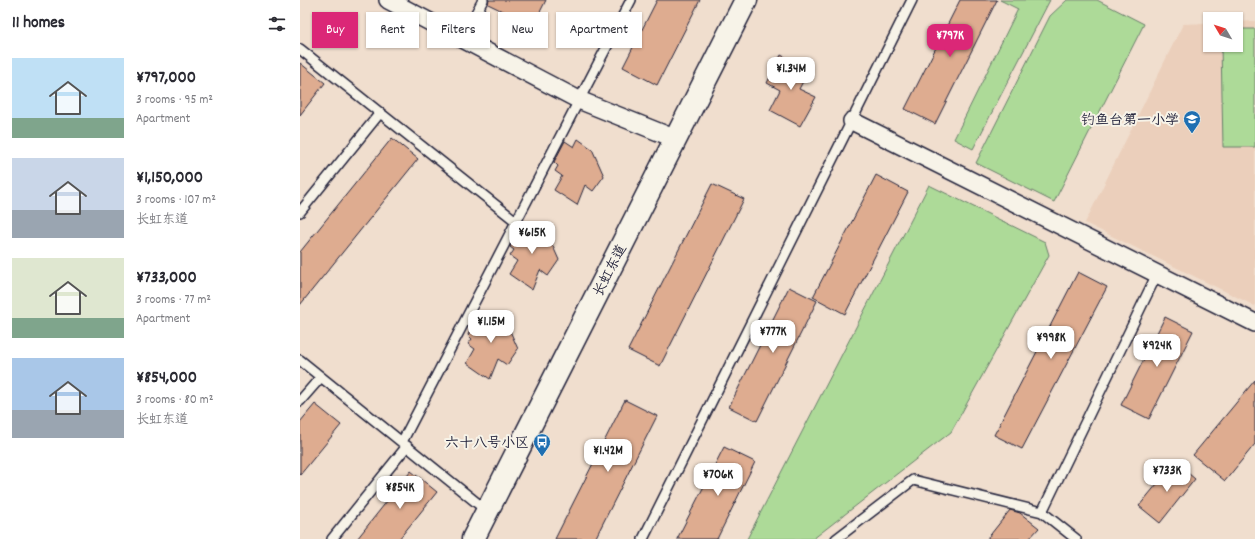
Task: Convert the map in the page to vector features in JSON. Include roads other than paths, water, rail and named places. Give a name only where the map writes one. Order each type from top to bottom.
[{"type":"street","points":[[388,0],[427,21]]},
{"type":"street","name":"长虹东道","points":[[472,539],[746,0]]},
{"type":"street","points":[[479,48],[579,100],[676,139]]},
{"type":"street","points":[[852,120],[1255,323]]},
{"type":"lane","points":[[477,12],[483,0]]},
{"type":"lane","points":[[332,539],[404,444],[631,0]]},
{"type":"lane","points":[[643,539],[912,0]]},
{"type":"lane","points":[[300,49],[517,222]]},
{"type":"lane","points":[[300,212],[380,114]]},
{"type":"lane","points":[[1042,512],[1157,274]]},
{"type":"lane","points":[[300,360],[487,511]]},
{"type":"lane","points":[[300,401],[321,377]]},
{"type":"lane","points":[[836,539],[913,480],[1042,512],[1076,539]]},
{"type":"place","name":"钓鱼台第一小学","points":[[1192,134]]},
{"type":"place","name":"六十八号小区","points":[[542,457]]}]
